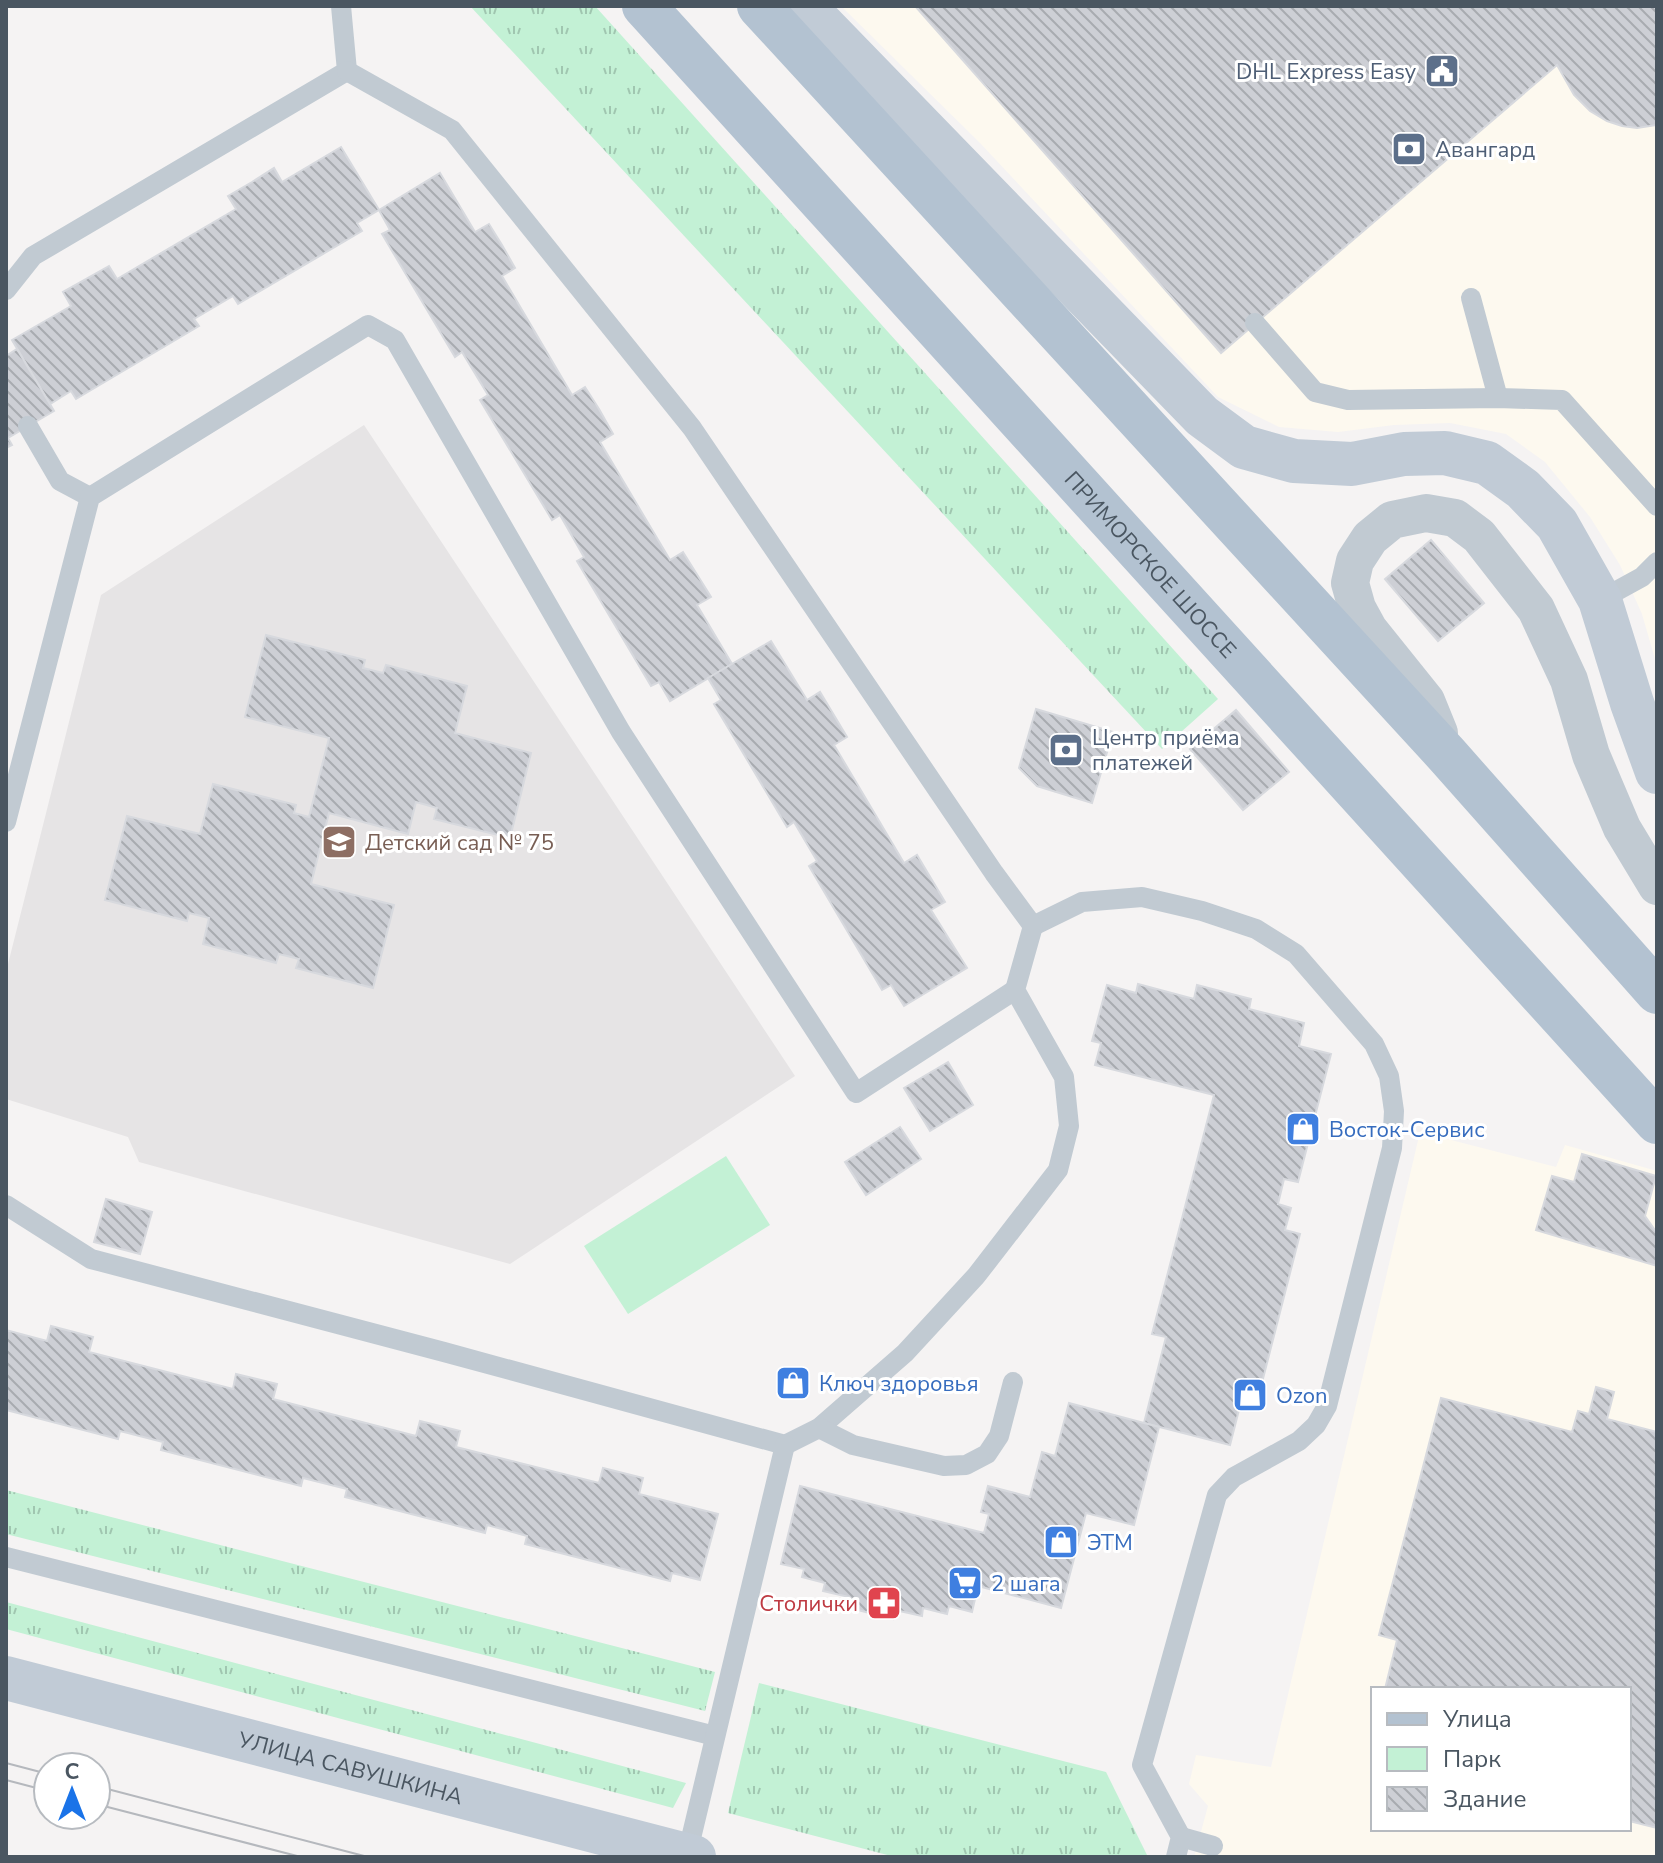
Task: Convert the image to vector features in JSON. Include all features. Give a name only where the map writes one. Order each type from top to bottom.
[{"type":"main road","name":"ПРИМОРСКОЕ ШОССЕ","points":[[644,6],[1657,1122]]},
{"type":"main road","points":[[759,6],[1447,755],[1657,992]]},
{"type":"main road","points":[[804,6],[1202,416],[1244,447],[1294,461],[1352,464],[1404,454],[1445,453],[1487,463],[1523,489],[1557,524],[1600,600],[1657,772]]},
{"type":"main road","name":"УЛИЦА САВУШКИНА","points":[[6,1678],[690,1856]]},
{"type":"street","points":[[1447,755],[1426,701],[1369,630],[1357,608],[1350,583],[1355,561],[1370,538],[1392,520],[1426,513],[1455,518],[1479,536],[1536,609],[1569,680],[1591,755],[1622,828],[1657,886]]},
{"type":"lane","points":[[341,6],[347,71]]},
{"type":"lane","points":[[6,290],[33,256],[347,71]]},
{"type":"lane","points":[[347,71],[452,130],[692,428],[1033,926]]},
{"type":"lane","points":[[1471,298],[1498,398]]},
{"type":"lane","points":[[1255,323],[1315,392],[1348,400],[1562,400],[1657,506]]},
{"type":"lane","points":[[6,822],[90,497],[368,325],[395,340],[621,732],[856,1093],[1015,990],[1033,926],[1082,902],[1142,897],[1202,911],[1256,929],[1296,954],[1374,1044],[1389,1076],[1394,1111],[1392,1148],[1327,1406],[1316,1425],[1299,1441],[1234,1477],[1217,1495],[1142,1765],[1178,1847],[1213,1846]]},
{"type":"lane","points":[[28,426],[60,481],[90,497]]},
{"type":"lane","points":[[1600,600],[1642,577],[1657,562]]},
{"type":"lane","points":[[6,1205],[91,1259],[785,1445],[819,1428],[905,1353],[966,1287],[1058,1170],[1069,1126],[1064,1077],[1015,990]]},
{"type":"lane","points":[[819,1428],[853,1445],[944,1466],[966,1465],[987,1454],[999,1436],[1013,1382]]},
{"type":"lane","points":[[690,1856],[715,1736],[785,1445]]},
{"type":"lane","points":[[6,1557],[715,1736]]},
{"type":"shaded area","points":[[841,6],[1657,6],[1657,666],[1642,614],[1620,565],[1590,517],[1545,462],[1506,434],[1450,423],[1394,425],[1338,432],[1279,427],[1218,397],[980,143]]},
{"type":"shaded area","name":"Детский сад № 75","points":[[364,425],[795,1076],[510,1264],[139,1162],[128,1137],[6,1099],[6,972],[101,595]]},
{"type":"shaded area","points":[[1420,1132],[1556,1167],[1565,1145],[1657,1171],[1657,1857],[1194,1857],[1208,1806],[1189,1784],[1196,1755],[1271,1767]]},
{"type":"green space","points":[[470,6],[595,6],[1218,699],[1162,749]]},
{"type":"green space","points":[[726,1156],[770,1225],[628,1314],[584,1246]]},
{"type":"green space","points":[[6,1490],[715,1672],[705,1711],[6,1534]]},
{"type":"green space","points":[[6,1602],[686,1783],[673,1808],[6,1629]]},
{"type":"green space","points":[[759,1683],[1106,1772],[1148,1857],[895,1857],[728,1813]]},
{"type":"building","points":[[915,6],[1657,6],[1657,125],[1637,128],[1622,126],[1590,111],[1574,95],[1557,65],[1221,353]]},
{"type":"building","points":[[341,147],[379,210],[357,223],[362,231],[238,304],[233,296],[194,319],[199,326],[76,399],[71,391],[50,404],[12,340],[71,306],[63,292],[109,266],[117,279],[236,209],[228,196],[274,168],[282,182]]},
{"type":"building","points":[[440,173],[475,232],[489,224],[502,245],[515,268],[502,276],[572,395],[585,387],[599,409],[613,434],[600,442],[670,560],[683,552],[711,597],[697,605],[732,664],[670,701],[659,682],[651,686],[577,561],[584,557],[560,515],[552,520],[480,400],[488,395],[462,352],[455,357],[382,234],[390,230],[379,210]]},
{"type":"building","points":[[17,349],[54,411],[8,438],[12,445],[6,448],[6,356]]},
{"type":"building","points":[[1431,540],[1484,603],[1438,641],[1385,579]]},
{"type":"building","points":[[266,635],[365,660],[363,668],[383,673],[386,665],[467,686],[455,733],[531,753],[510,838],[434,819],[437,808],[416,802],[408,834],[329,813],[311,884],[394,905],[373,988],[296,968],[299,959],[279,954],[276,963],[203,944],[209,918],[189,913],[187,921],[105,900],[127,816],[200,834],[213,784],[296,805],[294,813],[309,817],[329,738],[245,717]]},
{"type":"building","points":[[771,641],[807,700],[820,692],[847,737],[834,745],[904,863],[917,855],[945,902],[931,910],[967,968],[904,1006],[891,985],[882,990],[809,866],[817,861],[794,822],[787,827],[714,704],[721,700],[708,678]]},
{"type":"building","name":"Центр приёма платежей","points":[[1036,709],[1113,732],[1092,803],[1037,786],[1019,768]]},
{"type":"building","points":[[1236,710],[1289,772],[1243,810],[1190,749]]},
{"type":"building","points":[[1138,984],[1194,999],[1197,985],[1251,999],[1249,1009],[1304,1023],[1299,1046],[1331,1054],[1298,1182],[1284,1179],[1278,1204],[1291,1208],[1285,1230],[1300,1234],[1256,1406],[1241,1402],[1230,1445],[1144,1423],[1166,1337],[1152,1334],[1214,1095],[1095,1065],[1101,1043],[1092,1041],[1107,985],[1136,993]]},
{"type":"building","points":[[948,1062],[973,1105],[930,1131],[904,1088]]},
{"type":"building","points":[[900,1127],[921,1159],[866,1195],[845,1162]]},
{"type":"building","points":[[1582,1154],[1656,1176],[1645,1216],[1657,1233],[1657,1266],[1536,1230],[1552,1176],[1574,1182]]},
{"type":"building","points":[[106,1199],[152,1212],[140,1254],[94,1242]]},
{"type":"building","points":[[51,1326],[93,1337],[89,1352],[233,1389],[236,1374],[277,1384],[273,1399],[416,1436],[420,1421],[460,1431],[456,1447],[599,1483],[603,1468],[643,1478],[639,1494],[718,1514],[700,1580],[672,1573],[670,1581],[525,1544],[527,1536],[487,1525],[485,1533],[345,1497],[347,1489],[303,1478],[301,1486],[161,1450],[163,1442],[120,1431],[118,1439],[6,1410],[6,1330],[47,1341]]},
{"type":"building","name":"Ключ здоровья","points":[[793,1370],[802,1374],[806,1383],[802,1392],[793,1396],[784,1392],[780,1383],[784,1374]]},
{"type":"building","points":[[1596,1387],[1614,1392],[1607,1419],[1657,1432],[1657,1828],[1631,1822],[1631,1687],[1385,1687],[1397,1640],[1379,1635],[1441,1398],[1572,1432],[1578,1411],[1589,1414]]},
{"type":"building","points":[[1069,1403],[1159,1427],[1134,1525],[1086,1513],[1061,1608],[978,1586],[972,1612],[949,1606],[947,1614],[923,1608],[922,1616],[895,1610],[893,1619],[846,1607],[849,1597],[823,1591],[825,1583],[802,1577],[804,1569],[781,1564],[800,1486],[984,1533],[989,1514],[981,1512],[988,1486],[1030,1497],[1042,1452],[1055,1456]]},
{"type":"tram line","points":[[6,1763],[32,1770]]},
{"type":"tram line","points":[[6,1780],[32,1787]]},
{"type":"tram line","points":[[112,1790],[368,1857]]},
{"type":"tram line","points":[[112,1808],[301,1857]]},
{"type":"place","name":"DHL Express Easy","points":[[1442,71]]},
{"type":"place","name":"Авангард","points":[[1409,149]]},
{"type":"place","name":"Центр приёма платежей","points":[[1066,750]]},
{"type":"place","name":"Детский сад № 75","points":[[339,842]]},
{"type":"place","name":"Восток-Сервис","points":[[1303,1129]]},
{"type":"place","name":"Ключ здоровья","points":[[793,1383]]},
{"type":"place","name":"Ozon","points":[[1250,1395]]},
{"type":"place","name":"ЭТМ","points":[[1061,1542]]},
{"type":"place","name":"2 шага","points":[[965,1583]]},
{"type":"place","name":"Столички","points":[[884,1603]]}]
